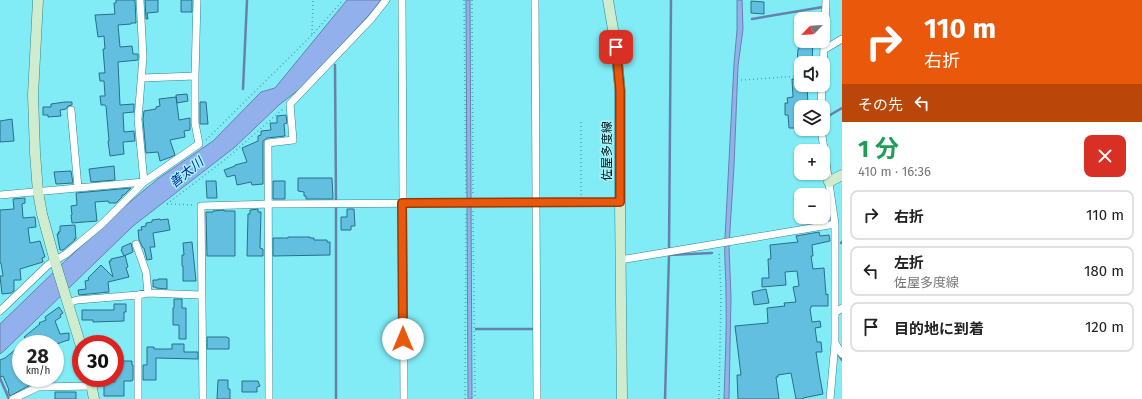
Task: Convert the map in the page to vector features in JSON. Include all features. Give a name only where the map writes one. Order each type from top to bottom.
[{"type":"main road","points":[[38,0],[33,95],[38,192],[42,214],[78,335]]},
{"type":"main road","name":"佐屋多度線","points":[[608,0],[616,47],[620,90],[622,399]]},
{"type":"main road","points":[[829,182],[842,175]]},
{"type":"main road","points":[[92,387],[94,399]]},
{"type":"street","points":[[140,0],[143,57],[138,119],[144,182]]},
{"type":"street","points":[[0,311],[48,266],[56,263],[102,224],[144,182],[199,144],[195,116],[197,0]]},
{"type":"street","points":[[269,399],[268,143],[293,140],[290,104],[372,18],[386,0]]},
{"type":"street","points":[[402,0],[404,399]]},
{"type":"street","points":[[535,0],[537,399]]},
{"type":"street","points":[[824,56],[826,0]]},
{"type":"street","points":[[825,49],[842,39]]},
{"type":"street","points":[[142,78],[195,76]]},
{"type":"street","points":[[71,110],[78,188]]},
{"type":"street","points":[[823,136],[835,224],[835,343],[830,399]]},
{"type":"street","points":[[0,195],[144,182]]},
{"type":"street","points":[[202,399],[201,206],[269,204],[620,202]]},
{"type":"street","points":[[620,260],[835,224]]},
{"type":"street","points":[[136,244],[146,272],[148,293]]},
{"type":"street","points":[[67,299],[77,300],[148,293],[201,295]]},
{"type":"street","points":[[138,295],[138,399]]},
{"type":"street","points":[[835,312],[842,308]]},
{"type":"street","points":[[835,343],[842,354]]},
{"type":"street","points":[[13,399],[38,387]]},
{"type":"path","points":[[312,35],[313,0]]},
{"type":"path","points":[[199,144],[208,139],[312,35],[343,0]]},
{"type":"path","points":[[464,0],[475,399]]},
{"type":"path","points":[[465,399],[472,0]]},
{"type":"path","points":[[741,80],[794,76]]},
{"type":"path","points":[[201,206],[167,204],[227,158],[290,104]]},
{"type":"path","points":[[581,120],[581,203]]},
{"type":"path","points":[[719,399],[721,294],[724,243]]},
{"type":"water","name":"善太川","points":[[347,0],[381,0],[302,87],[279,105],[235,147],[133,226],[20,335],[12,335],[12,343],[0,354],[0,324],[119,211],[159,178],[213,141],[261,92],[275,88]]},
{"type":"water","points":[[466,0],[470,0],[472,399],[468,399]]},
{"type":"water","points":[[737,0],[742,0],[743,29],[738,66],[729,246],[731,297],[729,399],[724,399],[726,320],[725,245],[737,30]]},
{"type":"building","points":[[116,0],[135,0],[136,23],[118,25],[120,47],[132,46],[133,54],[138,54],[138,60],[118,62],[120,105],[134,104],[134,112],[123,113],[124,132],[134,131],[135,141],[123,142],[124,154],[110,156],[106,106],[101,105],[100,96],[105,96],[104,81],[100,81],[99,73],[105,73],[103,49],[105,49],[104,36],[98,37],[95,15],[115,14],[114,3],[116,3]]},
{"type":"building","points":[[145,0],[158,0],[158,12],[147,13],[148,19],[146,19]]},
{"type":"building","points":[[181,0],[192,0],[192,12],[181,12]]},
{"type":"building","points":[[751,1],[764,2],[764,14],[751,13]]},
{"type":"building","points":[[813,48],[812,56],[798,56],[799,49]]},
{"type":"building","points":[[792,79],[794,79],[794,92],[807,92],[808,100],[794,100],[794,128],[789,128],[788,115],[785,115],[785,103],[788,103],[787,98],[793,97]]},
{"type":"building","points":[[187,94],[188,101],[177,103],[176,95]]},
{"type":"building","points":[[176,97],[179,120],[190,118],[190,130],[184,131],[185,137],[170,140],[175,155],[160,161],[158,152],[146,153],[143,119],[144,111],[156,109],[156,107],[160,106],[159,99]]},
{"type":"building","points":[[72,102],[72,105],[68,106],[66,109],[60,110],[61,116],[48,117],[48,115],[43,115],[43,107],[51,107],[51,104]]},
{"type":"building","points":[[200,102],[206,102],[208,124],[200,124]]},
{"type":"building","points":[[286,115],[287,123],[284,124],[285,136],[267,138],[263,141],[263,184],[252,185],[251,182],[237,185],[235,175],[227,177],[224,170],[247,162],[242,148],[258,141],[258,136],[261,135],[261,131],[271,130],[270,123],[277,123],[277,116]]},
{"type":"building","points":[[12,119],[14,141],[0,142],[0,121]]},
{"type":"building","points":[[114,166],[115,180],[91,182],[89,169]]},
{"type":"building","points":[[71,171],[73,183],[56,184],[54,172]]},
{"type":"building","points":[[298,178],[332,178],[333,199],[306,199],[304,192],[298,191]]},
{"type":"building","points":[[206,181],[216,181],[217,198],[207,198]]},
{"type":"building","points":[[273,181],[285,181],[285,199],[273,199]]},
{"type":"building","points":[[131,188],[124,195],[122,195],[116,203],[109,203],[108,201],[95,202],[97,221],[72,223],[71,206],[77,205],[76,193]]},
{"type":"building","points":[[25,198],[25,203],[22,204],[23,218],[35,217],[36,227],[28,228],[30,243],[40,241],[45,257],[42,258],[43,262],[20,269],[21,280],[14,280],[14,291],[11,293],[2,294],[0,276],[3,276],[0,263],[0,210],[14,209],[13,199]]},
{"type":"building","points":[[258,209],[258,212],[261,212],[260,248],[263,249],[263,256],[247,256],[248,214],[250,214],[250,210]]},
{"type":"building","points":[[347,209],[354,209],[355,226],[351,226],[351,230],[341,230],[341,217],[347,217]]},
{"type":"building","points":[[224,210],[235,211],[235,256],[207,256],[206,212]]},
{"type":"building","points":[[168,219],[170,230],[153,233],[155,247],[150,247],[152,259],[147,260],[144,248],[139,240],[138,230],[142,230],[141,227],[146,226],[146,223],[152,222],[152,220]]},
{"type":"building","points":[[75,225],[76,239],[74,239],[75,240],[63,250],[60,250],[57,234],[60,232],[60,226]]},
{"type":"building","points":[[819,232],[820,236],[829,235],[830,241],[812,245],[813,256],[811,256],[813,269],[824,268],[826,295],[828,294],[828,306],[811,306],[810,309],[812,322],[820,321],[821,327],[815,328],[817,342],[821,342],[822,352],[816,352],[823,394],[803,399],[796,399],[791,373],[778,375],[778,377],[776,377],[779,399],[738,399],[737,375],[741,375],[735,326],[768,323],[767,308],[785,306],[784,303],[796,302],[793,287],[799,286],[797,271],[785,272],[786,285],[762,287],[762,278],[769,278],[768,259],[771,259],[770,245],[798,242],[796,236]]},
{"type":"building","points":[[310,237],[314,238],[314,240],[327,240],[327,242],[330,242],[330,255],[273,256],[273,238]]},
{"type":"building","points":[[192,242],[196,281],[183,281],[183,243]]},
{"type":"building","points":[[131,243],[133,252],[125,256],[128,267],[126,268],[129,277],[108,282],[109,292],[79,295],[78,290],[86,289],[85,281],[89,280],[88,278],[101,265],[113,277],[109,261],[111,261],[111,259],[124,256],[121,250],[122,247]]},
{"type":"building","points":[[167,279],[167,289],[153,287],[153,280]]},
{"type":"building","points":[[766,289],[769,303],[754,305],[752,292]]},
{"type":"building","points":[[174,299],[182,299],[182,308],[186,308],[186,339],[179,339],[179,325],[173,325]]},
{"type":"building","points":[[114,304],[126,304],[124,321],[93,322],[93,320],[82,320],[82,310],[114,310]]},
{"type":"building","points":[[59,307],[63,313],[60,315],[61,317],[55,321],[60,334],[69,333],[69,340],[64,341],[64,335],[26,335],[40,324],[39,323],[46,320],[45,317]]},
{"type":"building","points":[[207,337],[229,338],[229,349],[207,349]]},
{"type":"building","points":[[172,344],[184,344],[184,352],[198,352],[198,359],[156,358],[156,380],[143,380],[143,365],[147,365],[147,347],[154,347],[154,349],[172,349]]},
{"type":"building","points":[[12,352],[12,387],[27,387],[10,396],[3,376],[0,377],[0,360]]},
{"type":"building","points":[[124,361],[132,361],[132,381],[124,381]]},
{"type":"building","points":[[218,380],[228,380],[230,399],[217,399]]},
{"type":"building","points":[[242,381],[258,381],[260,386],[257,387],[257,392],[242,392]]},
{"type":"building","points":[[104,387],[124,387],[124,396],[104,396]]},
{"type":"building","points":[[55,392],[76,392],[76,399],[55,399]]},
{"type":"waterway","points":[[243,89],[247,0]]},
{"type":"waterway","points":[[669,249],[671,0]]},
{"type":"waterway","points":[[752,19],[823,7]]},
{"type":"waterway","points":[[335,65],[336,201]]},
{"type":"waterway","points":[[830,115],[842,108]]},
{"type":"waterway","points":[[336,208],[336,399]]},
{"type":"waterway","points":[[669,255],[712,253]]},
{"type":"waterway","points":[[665,399],[669,255]]},
{"type":"waterway","points":[[476,329],[533,329]]},
{"type":"waterway","points":[[838,354],[842,360]]},
{"type":"waterway","points":[[0,378],[9,399]]},
{"type":"route","points":[[403,339],[402,203],[473,204],[620,202],[620,90],[616,47]]}]
